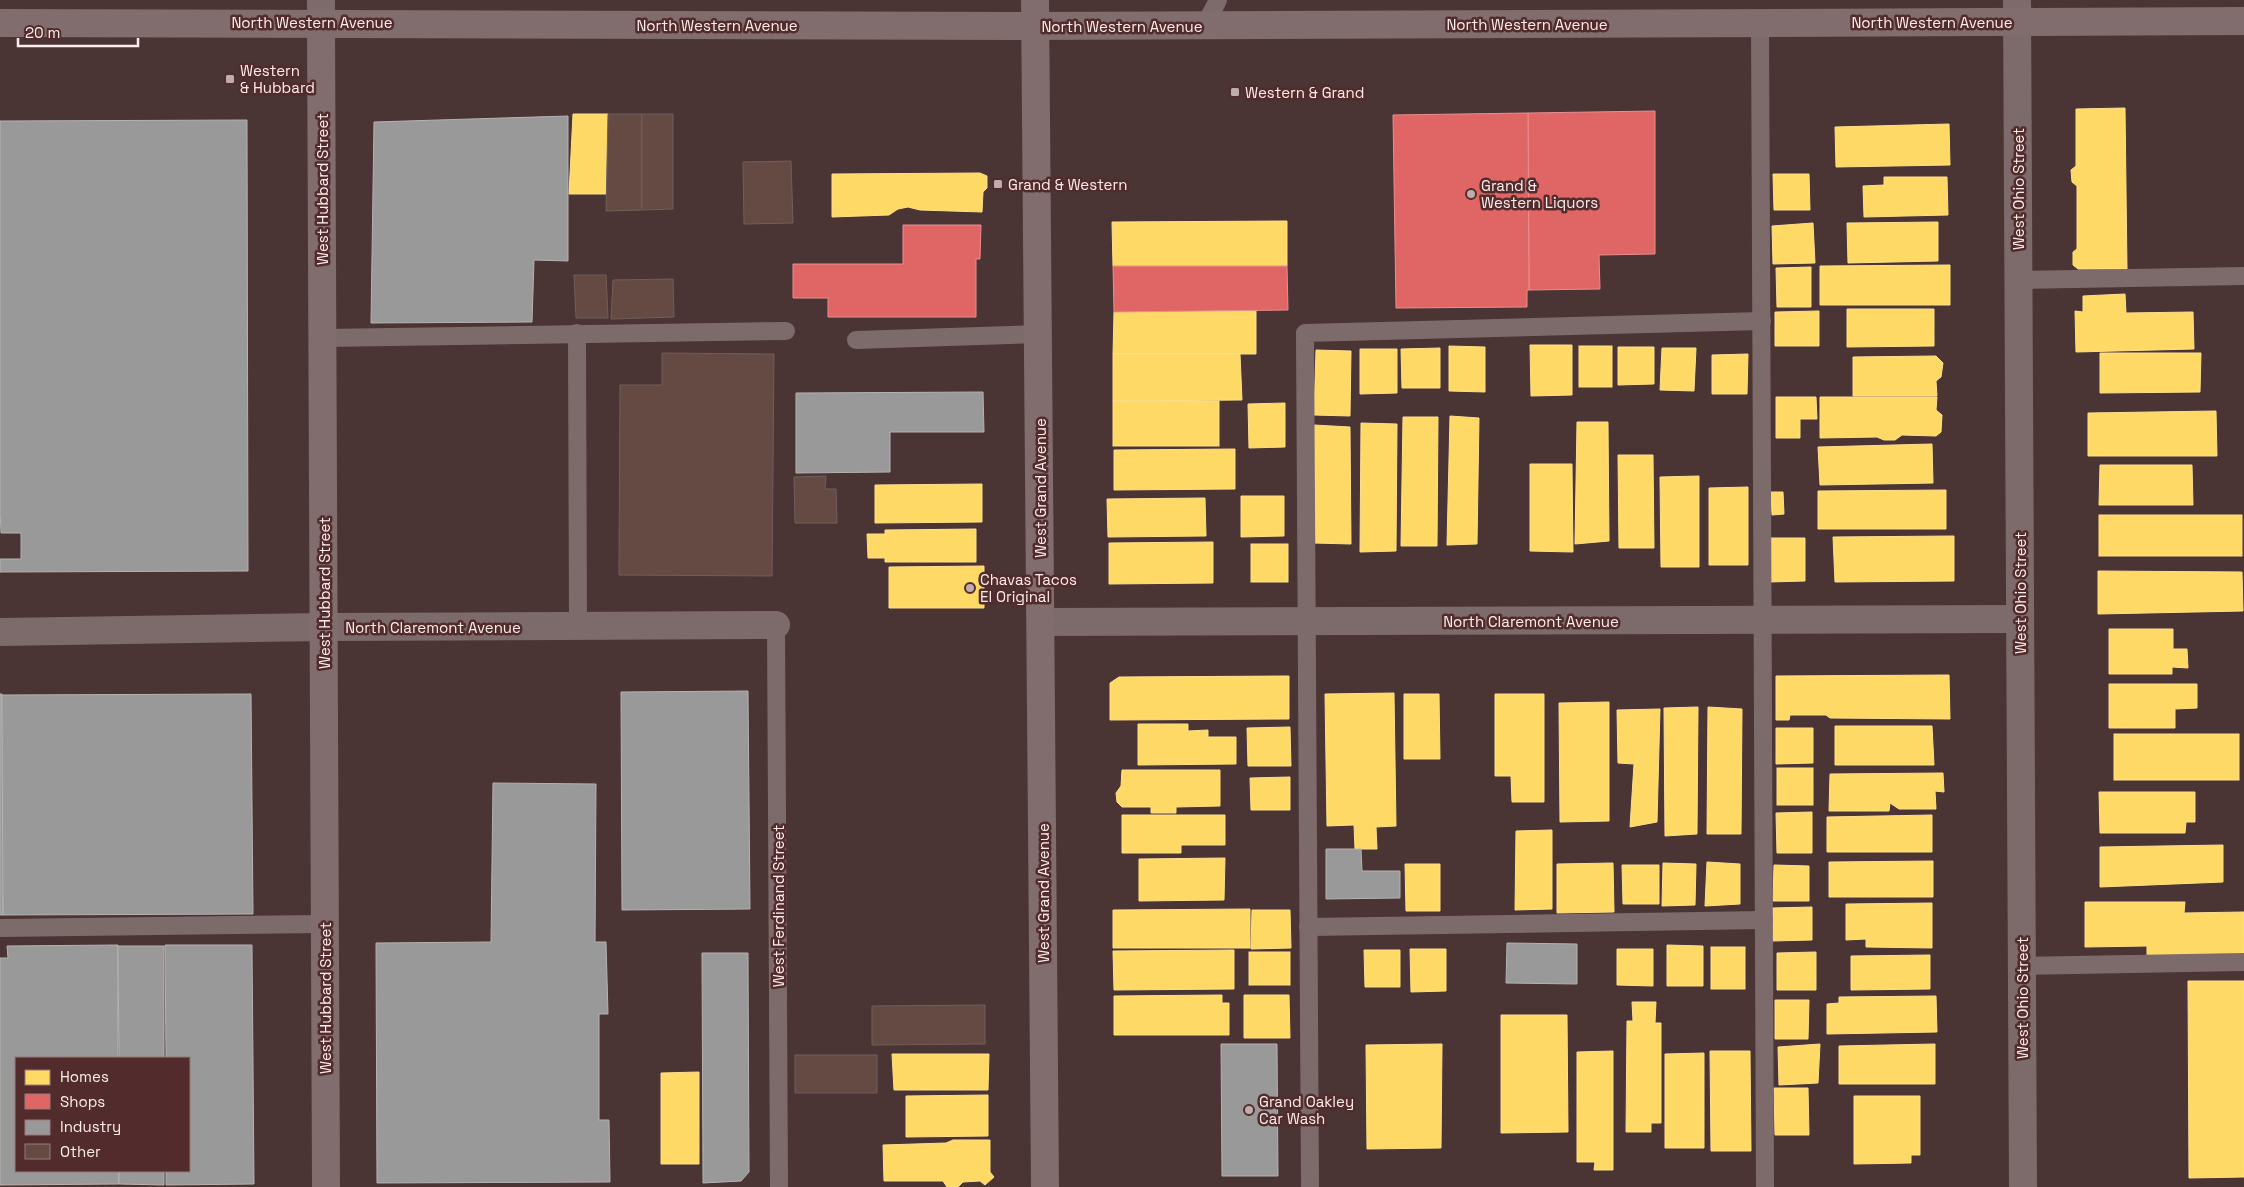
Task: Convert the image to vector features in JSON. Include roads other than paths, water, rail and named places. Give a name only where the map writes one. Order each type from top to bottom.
[{"type":"main road","name":"North Western Avenue","points":[[0,23],[321,11],[1035,13],[1205,25],[1760,23],[2017,11],[2244,21]]},
{"type":"main road","name":"West Hubbard Street","points":[[321,11],[326,1187]]},
{"type":"main road","name":"West Grand Avenue","points":[[1035,13],[1045,1187]]},
{"type":"street","name":"West Ohio Street","points":[[2017,11],[2023,1187]]},
{"type":"street","name":"North Claremont Avenue","points":[[1041,622],[2020,619]]},
{"type":"street","name":"North Claremont Avenue","points":[[0,632],[324,627],[776,625]]},
{"type":"lane","points":[[1205,25],[1218,0]]},
{"type":"lane","points":[[1760,23],[1765,1187]]},
{"type":"lane","points":[[2019,280],[2244,276]]},
{"type":"lane","points":[[1310,1187],[1305,333],[1762,321]]},
{"type":"lane","points":[[323,338],[786,331]]},
{"type":"lane","points":[[577,333],[578,626]]},
{"type":"lane","points":[[856,340],[1039,334]]},
{"type":"lane","name":"West Ferdinand Street","points":[[776,625],[779,1187]]},
{"type":"lane","points":[[1308,927],[1764,920]]},
{"type":"lane","points":[[0,928],[325,924]]},
{"type":"lane","points":[[2022,966],[2244,962]]},
{"type":"place","name":"Western & Hubbard","points":[[230,79]]},
{"type":"place","name":"Western & Grand","points":[[1235,92]]},
{"type":"place","name":"Grand & Western","points":[[998,184]]},
{"type":"place","name":"Grand & Western Liquors","points":[[1471,194]]},
{"type":"place","name":"Chavas Tacos El Original","points":[[970,588]]},
{"type":"place","name":"Grand Oakley Car Wash","points":[[1249,1110]]}]
